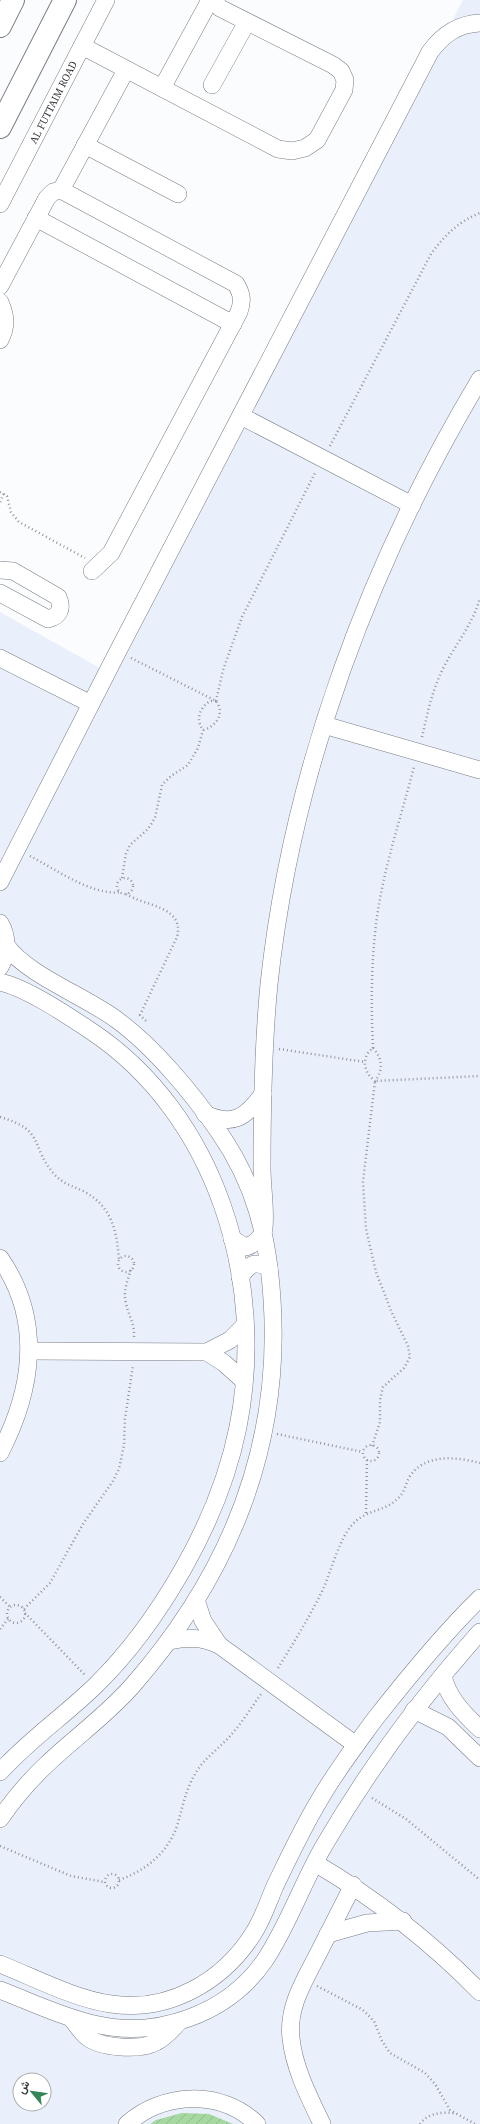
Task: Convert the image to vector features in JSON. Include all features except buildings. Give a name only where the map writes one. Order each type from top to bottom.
[{"type":"main road","points":[[0,26],[13,0]]},
{"type":"main road","points":[[0,127],[65,0]]},
{"type":"street","name":"AL FUTTAIM ROAD","points":[[0,204],[106,0]]},
{"type":"street","points":[[162,88],[210,0]]},
{"type":"street","points":[[82,46],[278,149],[292,151],[305,148],[317,140],[344,90],[345,80],[341,71],[333,65],[220,8],[214,0]]},
{"type":"street","points":[[212,85],[247,22]]},
{"type":"street","points":[[0,882],[90,704],[430,52],[440,39],[453,30],[471,24],[480,23]]},
{"type":"street","points":[[61,190],[126,70]]},
{"type":"street","points":[[85,145],[178,194]]},
{"type":"street","points":[[0,286],[47,198],[53,192],[61,190],[236,284],[242,298],[241,305],[233,324],[111,554],[96,568]]},
{"type":"street","points":[[36,218],[233,324]]},
{"type":"street","points":[[0,302],[5,314],[6,323],[5,331],[0,340]]},
{"type":"street","points":[[0,1819],[46,1765],[107,1712],[132,1687],[169,1641],[216,1568],[242,1511],[259,1458],[265,1431],[271,1392],[274,1353],[269,1268],[264,1229],[262,1169],[264,1047],[270,982],[287,869],[307,784],[324,725],[368,604],[412,505],[443,443],[480,379]]},
{"type":"street","points":[[241,416],[412,505]]},
{"type":"street","points":[[0,570],[12,571],[58,597],[61,604],[60,611],[55,617],[48,619],[0,593]]},
{"type":"street","points":[[0,658],[90,704]]},
{"type":"street","points":[[324,725],[480,770]]},
{"type":"street","points":[[0,923],[6,945],[5,955],[0,967]]},
{"type":"street","points":[[6,945],[20,960],[95,1005],[135,1034],[159,1058],[219,1131],[252,1192],[264,1229]]},
{"type":"street","points":[[0,982],[17,987],[94,1033],[122,1054],[154,1087],[174,1111],[200,1153],[220,1198],[232,1240],[240,1277],[245,1325],[244,1381],[232,1453],[215,1503],[183,1569],[154,1615],[123,1655],[96,1686],[27,1745],[0,1772]]},
{"type":"street","points":[[205,1114],[216,1119],[227,1121],[239,1118],[249,1112],[263,1094]]},
{"type":"street","points":[[232,1240],[246,1247],[253,1244],[264,1229]]},
{"type":"street","points":[[0,1258],[16,1286],[22,1301],[26,1318],[30,1351],[25,1384],[12,1425],[0,1453]]},
{"type":"street","points":[[240,1277],[247,1268],[253,1264],[260,1264],[269,1268]]},
{"type":"street","points":[[30,1351],[207,1352],[230,1340],[245,1325]]},
{"type":"street","points":[[207,1352],[224,1362],[244,1381]]},
{"type":"street","points":[[0,1964],[52,1985],[94,2000],[111,2004],[144,2005],[176,1998],[192,1991],[220,1971],[233,1959],[254,1933],[288,1859],[320,1799],[356,1744],[404,1681],[435,1645],[480,1598]]},
{"type":"street","points":[[196,1600],[203,1622],[219,1645]]},
{"type":"street","points":[[0,1990],[71,2018],[96,2025],[130,2029],[147,2028],[180,2022],[222,2002],[255,1973],[272,1949],[315,1863],[358,1790],[414,1710],[442,1675],[480,1632]]},
{"type":"street","points":[[169,1641],[200,1638],[219,1645],[270,1680],[356,1744]]},
{"type":"street","points":[[442,1675],[449,1693],[457,1706],[480,1729]]},
{"type":"street","points":[[414,1710],[448,1727],[480,1758]]},
{"type":"street","points":[[315,1863],[352,1885],[403,1922],[432,1945],[480,1992]]},
{"type":"street","points":[[322,2124],[299,2071],[290,2037],[292,2015],[294,2003],[352,1885]]},
{"type":"street","points":[[328,1934],[367,1923],[403,1922]]},
{"type":"street","points":[[16,1996],[23,1989],[24,1974]]},
{"type":"street","points":[[45,2008],[43,2002],[44,1992],[52,1985]]},
{"type":"street","points":[[127,2124],[137,2115],[159,2104],[183,2098],[207,2099],[230,2106],[251,2118],[257,2124]]},
{"type":"path","points":[[4,492],[7,496],[14,518],[96,568]]},
{"type":"path","points":[[0,502],[4,492]]},
{"type":"path","points":[[372,1446],[380,1422],[380,1400],[383,1387],[404,1368],[410,1357],[408,1346],[381,1286],[370,1251],[366,1229],[363,1182],[375,1081],[380,1073],[381,1063],[378,1054],[373,1048],[371,980],[377,916],[383,884],[429,707],[440,675],[473,619],[480,598]]},
{"type":"path","points":[[118,651],[216,701],[220,711],[219,718],[215,724],[204,730],[198,748],[188,765],[171,776],[162,785],[155,818],[148,829],[130,845],[126,853],[122,878],[116,885],[120,892]]},
{"type":"path","points":[[204,730],[200,725],[200,713],[210,701],[216,701]]},
{"type":"path","points":[[16,848],[78,880],[89,889],[110,894],[120,892],[126,894],[139,901],[156,905],[167,911],[176,920],[178,926],[177,937],[140,1015],[150,1026]]},
{"type":"path","points":[[122,878],[128,878],[132,883],[132,890],[126,894]]},
{"type":"path","points":[[264,1047],[365,1062]]},
{"type":"path","points":[[373,1048],[367,1054],[365,1062],[367,1073],[375,1081],[480,1076]]},
{"type":"path","points":[[0,1117],[14,1121],[30,1132],[36,1139],[49,1168],[55,1176],[72,1187],[89,1195],[105,1208],[112,1218],[117,1234],[119,1268],[125,1272],[131,1270]]},
{"type":"path","points":[[24,1609],[50,1583],[82,1524],[113,1481],[119,1469],[124,1445],[125,1418],[133,1374],[135,1330],[125,1298],[127,1282],[134,1263],[131,1257],[124,1256],[119,1261]]},
{"type":"path","points":[[265,1431],[363,1452]]},
{"type":"path","points":[[363,1452],[366,1447],[372,1446],[377,1449],[378,1456],[374,1460],[367,1460]]},
{"type":"path","points":[[363,1452],[367,1460],[366,1513]]},
{"type":"path","points":[[0,1846],[71,1876],[104,1882],[109,1888],[113,1888],[119,1880],[140,1871],[151,1863],[168,1845],[175,1830],[184,1797],[193,1776],[206,1758],[230,1736],[241,1723],[270,1680],[315,1605],[346,1533],[356,1520],[366,1513],[395,1502],[403,1493],[411,1475],[425,1463],[454,1458],[480,1463]]},
{"type":"path","points":[[0,1597],[10,1607]]},
{"type":"path","points":[[10,1607],[18,1605],[24,1609],[25,1613],[96,1686]]},
{"type":"path","points":[[10,1607],[7,1614],[11,1621],[19,1622],[22,1620],[25,1613]]},
{"type":"path","points":[[0,1629],[9,1618]]},
{"type":"path","points":[[358,1790],[406,1819],[480,1880]]},
{"type":"path","points":[[104,1882],[110,1874],[114,1874],[119,1880]]},
{"type":"path","points":[[305,1980],[357,2006],[368,2014],[374,2021],[382,2041],[390,2053],[432,2079],[446,2104],[454,2113],[474,2124]]},
{"type":"path","points":[[420,2124],[423,2119],[432,2115],[454,2113]]},
{"type":"shaded area","points":[[463,0],[480,0],[480,2124],[0,2124],[0,612],[105,671]]},
{"type":"green space","points":[[182,2113],[209,2114],[233,2124],[150,2124],[156,2120]]}]
